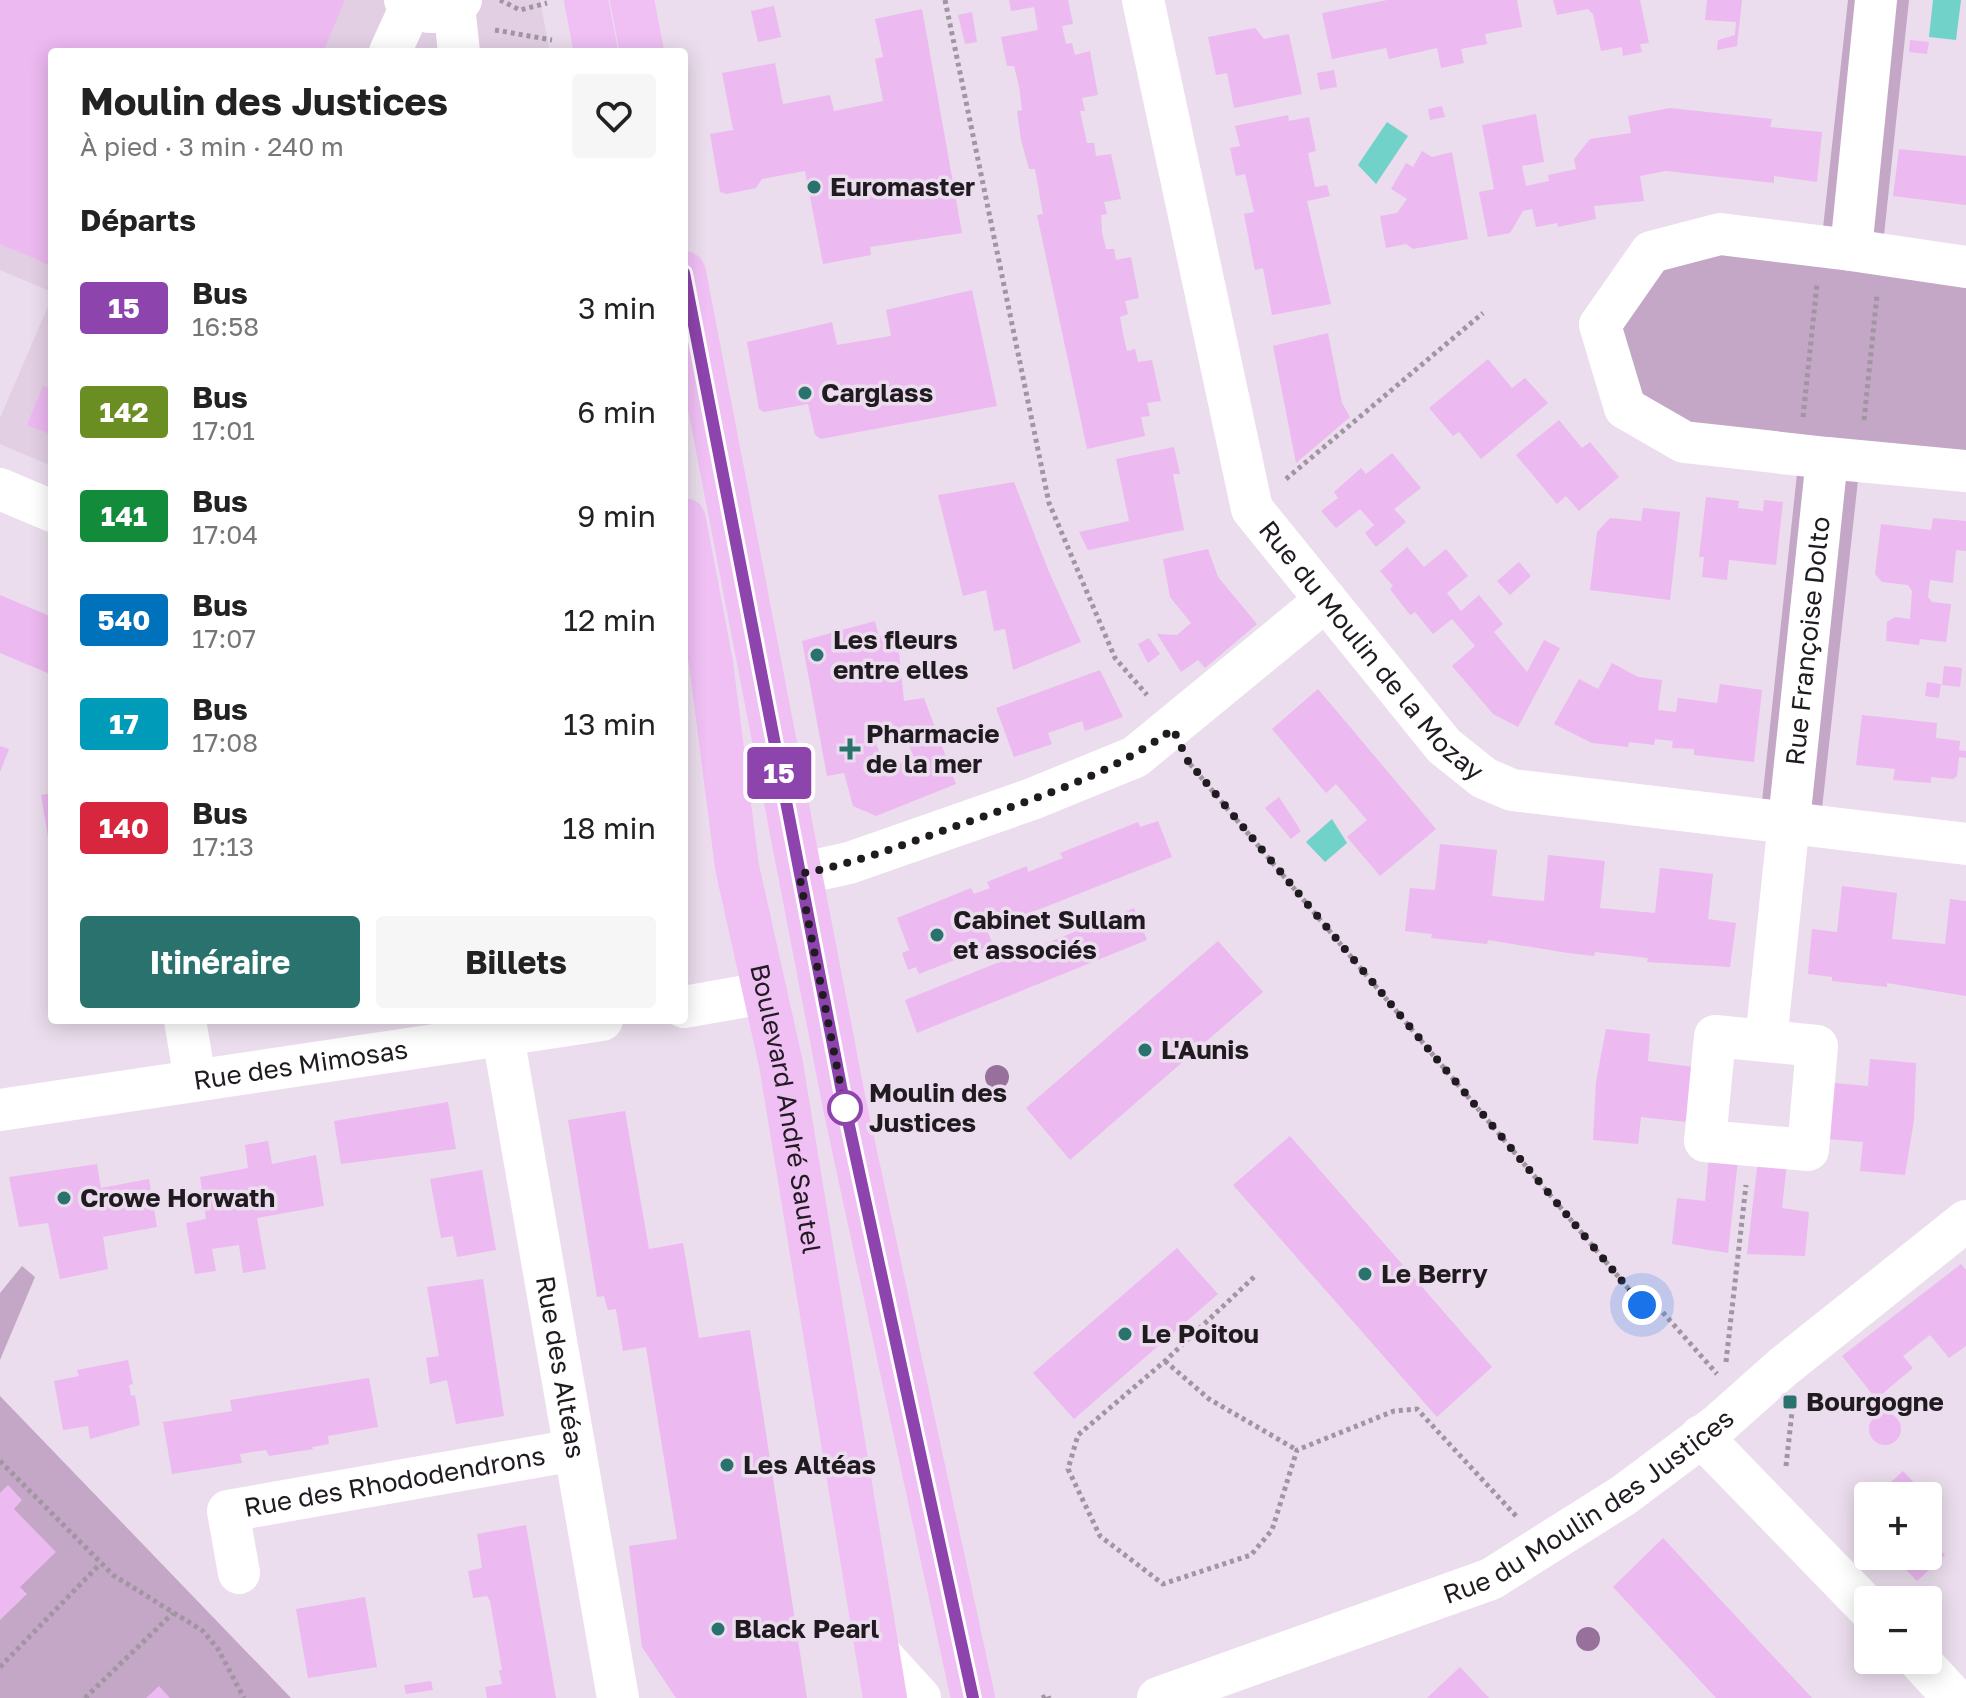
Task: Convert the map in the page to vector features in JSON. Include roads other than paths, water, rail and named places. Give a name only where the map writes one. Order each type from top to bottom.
[{"type":"main road","points":[[586,0],[595,48]]},
{"type":"main road","points":[[632,0],[641,48]]},
{"type":"main road","points":[[688,294],[845,1107],[973,1698]]},
{"type":"main road","name":"Boulevard André Sautel","points":[[688,541],[711,663],[737,867],[781,1064],[885,1698]]},
{"type":"street","name":"Rue du Moulin de la Mozay","points":[[1143,0],[1252,509],[1437,738],[1484,778],[1512,790],[1966,844]]},
{"type":"street","points":[[1866,252],[1876,0]]},
{"type":"street","points":[[391,48],[408,3],[432,13],[457,3],[459,48]]},
{"type":"street","points":[[1966,267],[1720,234],[1651,252],[1600,325],[1625,408],[1684,442],[1966,471]]},
{"type":"street","name":"Rue Françoise Dolto","points":[[1766,1041],[1789,823],[1844,460]]},
{"type":"street","points":[[0,489],[48,509]]},
{"type":"street","points":[[799,874],[849,863],[1032,799],[1135,757],[1173,729],[1326,600]]},
{"type":"street","points":[[688,1006],[764,993]]},
{"type":"street","points":[[186,1024],[195,1080]]},
{"type":"street","name":"Rue des Mimosas","points":[[0,1110],[577,1024]]},
{"type":"street","name":"Rue des Altéas","points":[[503,1036],[618,1698]]},
{"type":"street","points":[[1715,1036],[1766,1041],[1817,1046],[1808,1150],[1705,1141],[1715,1036]]},
{"type":"street","name":"Rue du Moulin des Justices","points":[[1158,1698],[1361,1623],[1468,1590],[1544,1547],[1624,1495],[1710,1430],[1783,1367],[1966,1221]]},
{"type":"street","points":[[1710,1430],[1854,1592]]},
{"type":"street","name":"Rue des Rhododendrons","points":[[239,1573],[228,1511],[575,1450]]},
{"type":"street","points":[[878,1652],[920,1698]]},
{"type":"street","points":[[1932,1674],[1954,1698]]},
{"type":"place","name":"Euromaster","points":[[814,187]]},
{"type":"place","name":"Carglass","points":[[805,393]]},
{"type":"place","name":"Les fleurs entre elles","points":[[817,655]]},
{"type":"place","name":"Pharmacie de la mer","points":[[850,749]]},
{"type":"place","name":"Cabinet Sullam et associés","points":[[937,935]]},
{"type":"place","name":"L'Aunis","points":[[1145,1050]]},
{"type":"place","name":"Moulin des Justices","points":[[845,1108]]},
{"type":"place","name":"Crowe Horwath","points":[[64,1198]]},
{"type":"place","name":"Le Berry","points":[[1365,1274]]},
{"type":"place","name":"Le Poitou","points":[[1125,1334]]},
{"type":"place","name":"Bourgogne","points":[[1790,1402]]},
{"type":"place","name":"Les Altéas","points":[[727,1465]]},
{"type":"place","name":"Black Pearl","points":[[718,1629]]}]
